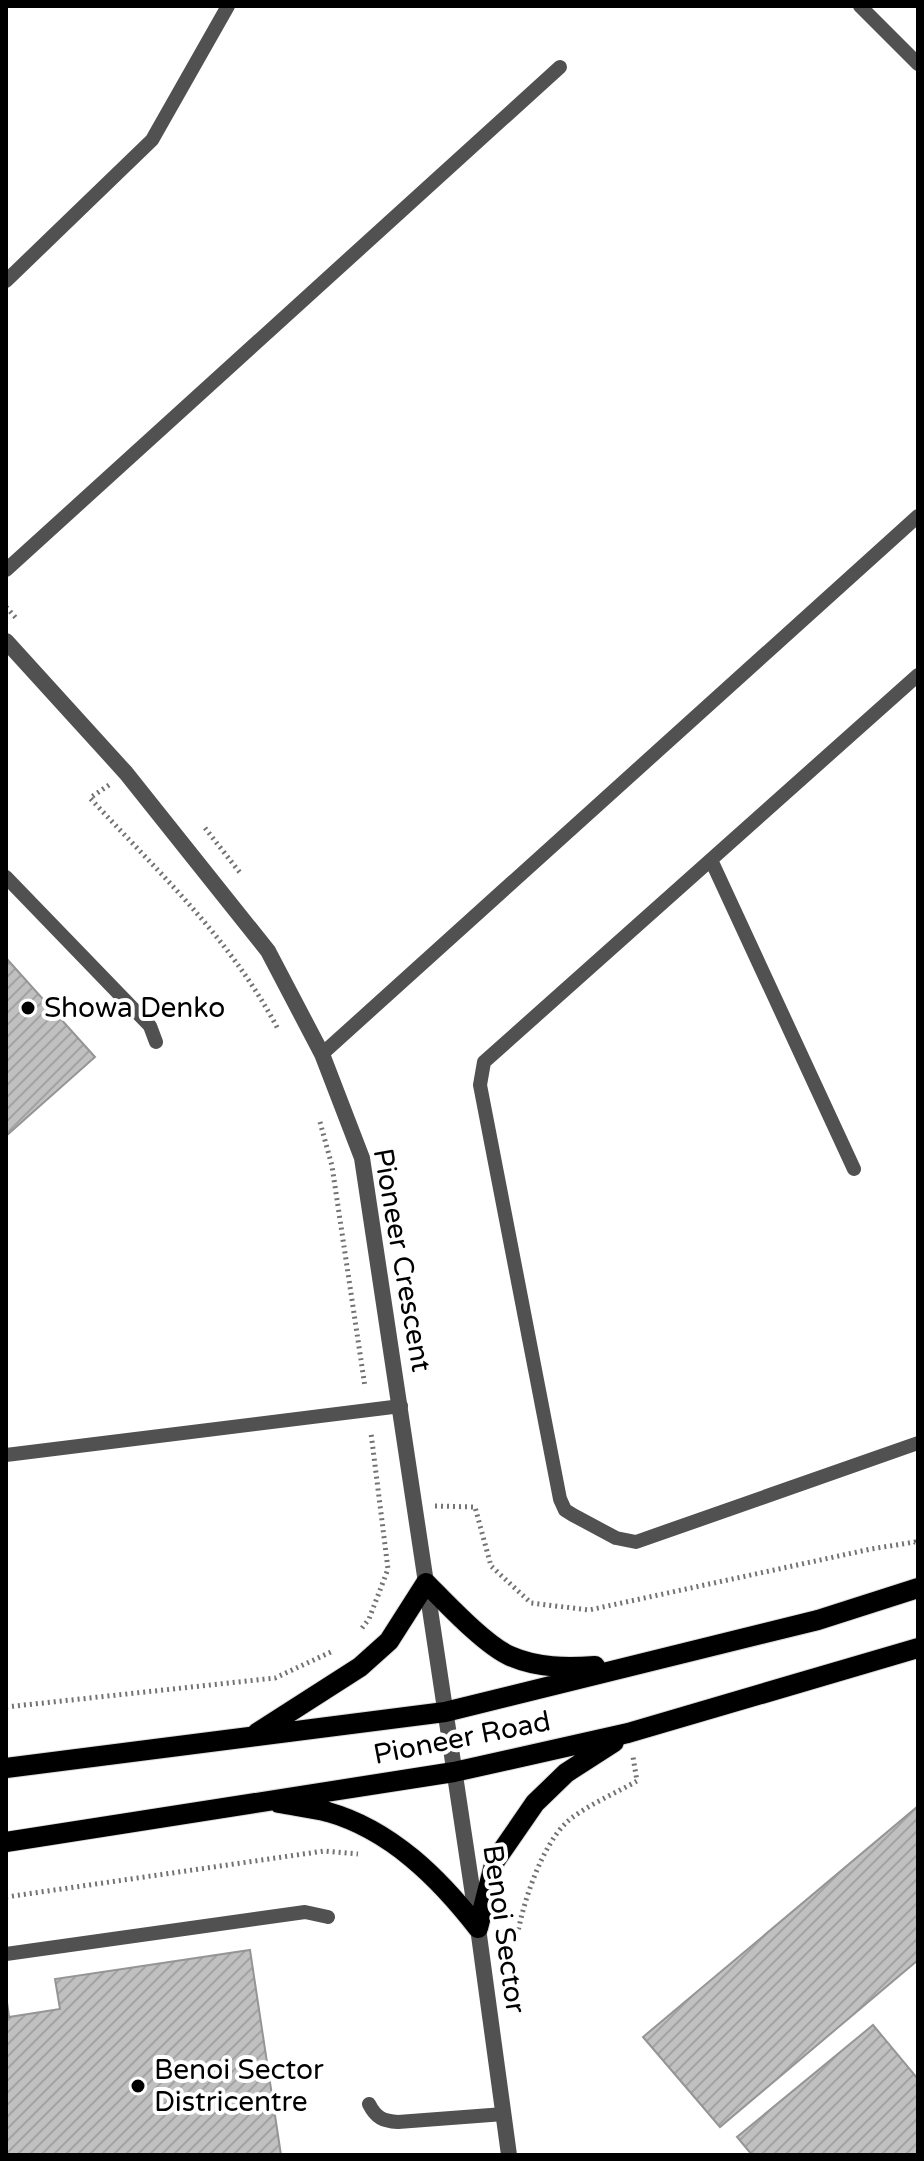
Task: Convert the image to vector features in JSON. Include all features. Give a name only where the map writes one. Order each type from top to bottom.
[{"type":"main road","points":[[251,1737],[360,1667],[389,1641],[426,1583],[462,1620],[508,1655],[546,1667],[648,1662]]},
{"type":"main road","name":"Pioneer Road","points":[[6,1768],[445,1712],[818,1620],[918,1588]]},
{"type":"main road","name":"Pioneer Road","points":[[6,1842],[454,1772],[628,1733],[918,1648]]},
{"type":"main road","points":[[478,1928],[495,1861],[535,1803],[566,1773],[628,1733]]},
{"type":"main road","points":[[263,1800],[329,1812],[367,1828],[414,1857],[456,1900],[478,1928]]},
{"type":"street","name":"Pioneer Crescent","points":[[6,641],[126,773],[268,951],[322,1054],[362,1158],[445,1712]]},
{"type":"street","name":"Benoi Sector","points":[[445,1712],[509,2155]]},
{"type":"lane","points":[[6,281],[152,140],[228,6]]},
{"type":"lane","points":[[860,6],[918,64]]},
{"type":"lane","points":[[6,570],[560,67]]},
{"type":"lane","points":[[322,1054],[918,516]]},
{"type":"lane","points":[[918,675],[484,1062],[480,1085],[560,1499],[565,1510],[616,1538],[636,1542],[918,1443]]},
{"type":"lane","points":[[711,860],[854,1169]]},
{"type":"lane","points":[[6,877],[150,1026],[156,1042]]},
{"type":"lane","points":[[6,1455],[401,1406]]},
{"type":"lane","points":[[6,1954],[305,1912],[328,1917]]},
{"type":"lane","points":[[369,2104],[375,2116],[398,2122],[504,2114]]},
{"type":"path","points":[[126,773],[90,798],[212,929],[256,987],[283,1039]]},
{"type":"path","points":[[319,1120],[332,1166],[388,1569],[369,1619],[359,1631]]},
{"type":"path","points":[[413,1505],[475,1507],[491,1566],[521,1594],[531,1603],[589,1610],[871,1549],[915,1542],[918,1546]]},
{"type":"path","points":[[6,1707],[275,1678],[337,1649]]},
{"type":"path","points":[[478,1928],[518,1932],[523,1905],[548,1848],[567,1821],[637,1781],[628,1733]]},
{"type":"path","points":[[6,1897],[324,1851],[363,1854]]},
{"type":"building","name":"Showa Denko","points":[[6,958],[95,1057],[6,1136]]},
{"type":"building","points":[[917,1807],[918,1960],[720,2127],[643,2037]]},
{"type":"building","name":"Benoi Sector Districentre","points":[[250,1950],[281,2155],[6,2155],[6,1995],[9,2017],[60,2009],[55,1979]]},
{"type":"building","points":[[873,2025],[918,2079],[918,2155],[752,2155],[737,2137]]},
{"type":"place","name":"Showa Denko","points":[[28,1008]]},
{"type":"place","name":"Benoi Sector Districentre","points":[[138,2086]]}]
